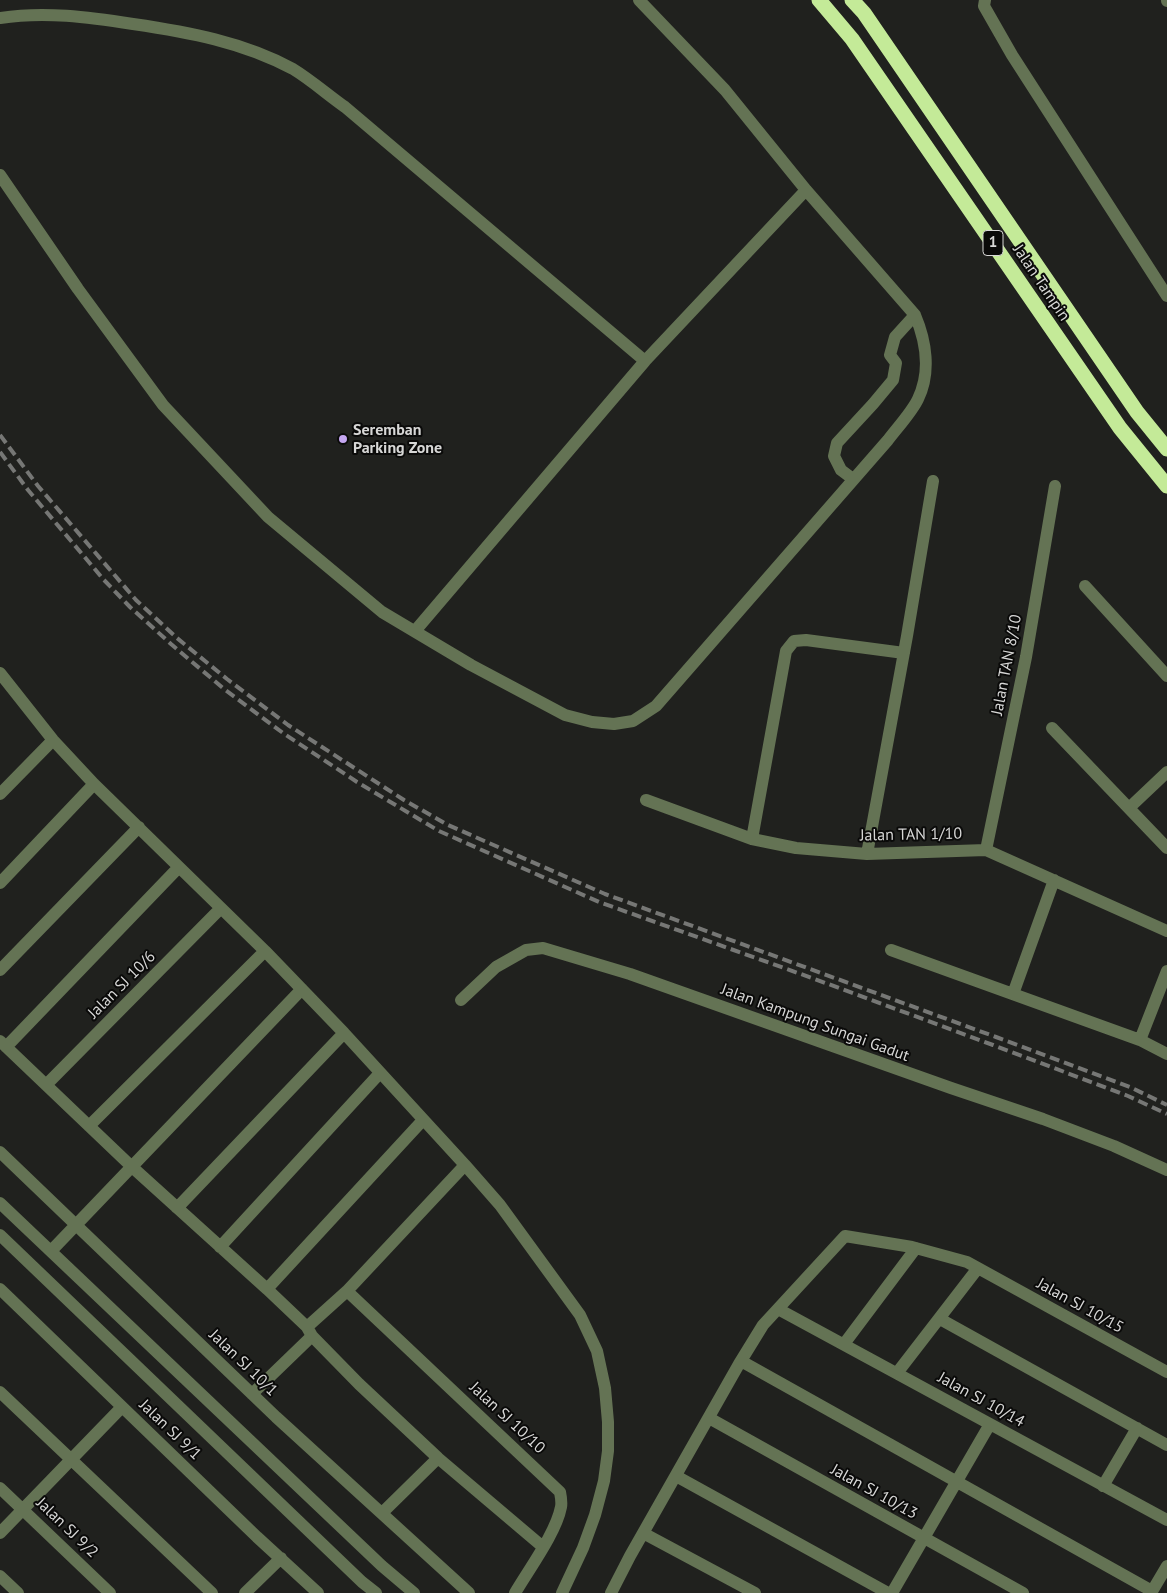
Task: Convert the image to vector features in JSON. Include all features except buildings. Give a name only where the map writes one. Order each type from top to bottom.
[{"type":"highway","name":"Jalan Tampin","points":[[819,0],[852,39],[1120,428],[1167,486]]},
{"type":"highway","name":"Jalan Tampin","points":[[852,0],[869,21],[1137,412],[1167,449]]},
{"type":"street","points":[[0,175],[78,289],[163,405],[268,517],[382,612],[471,665],[565,715],[592,722],[614,724],[633,721],[656,706],[888,440],[918,400],[925,377],[923,335],[915,316],[882,275],[806,190],[725,90],[639,0]]},
{"type":"street","points":[[985,0],[984,6],[1012,55],[1167,296]]},
{"type":"street","points":[[0,18],[18,15],[70,16],[192,33],[246,48],[293,70],[345,107],[645,361]]},
{"type":"street","points":[[415,631],[645,361],[806,190]]},
{"type":"street","points":[[853,479],[841,470],[834,456],[837,443],[893,380],[896,363],[890,355],[895,337],[915,316]]},
{"type":"street","points":[[867,854],[933,481]]},
{"type":"street","name":"Jalan TAN 8/10","points":[[986,850],[1026,657],[1055,486]]},
{"type":"street","points":[[1085,586],[1167,676]]},
{"type":"street","points":[[752,839],[786,651],[794,640],[904,653]]},
{"type":"street","points":[[0,673],[53,740],[94,784],[265,951],[344,1033],[465,1165],[500,1205],[580,1315],[598,1351],[605,1388],[608,1451],[604,1481],[595,1515],[583,1548],[562,1593]]},
{"type":"street","points":[[1052,728],[1167,848]]},
{"type":"street","points":[[0,794],[53,740]]},
{"type":"street","points":[[1129,808],[1167,772]]},
{"type":"street","points":[[0,883],[94,784]]},
{"type":"street","name":"Jalan TAN 1/10","points":[[646,800],[752,839],[796,848],[867,854],[986,850],[1167,931]]},
{"type":"street","points":[[0,970],[139,827]]},
{"type":"street","points":[[179,867],[3,1044],[131,1166],[267,1289],[359,1384],[438,1458],[543,1547]]},
{"type":"street","points":[[1013,994],[1054,880]]},
{"type":"street","name":"Jalan SJ 10/6","points":[[46,1085],[221,908]]},
{"type":"street","name":"Jalan Kampung Sungai Gadut","points":[[461,1000],[496,967],[526,950],[543,948],[630,974],[1043,1119],[1114,1146],[1167,1170]]},
{"type":"street","points":[[891,950],[1140,1040],[1167,1054]]},
{"type":"street","points":[[89,1126],[265,951]]},
{"type":"street","points":[[1140,1040],[1167,971]]},
{"type":"street","points":[[51,1251],[302,989]]},
{"type":"street","points":[[178,1208],[344,1033]]},
{"type":"street","points":[[220,1247],[380,1073]]},
{"type":"street","points":[[267,1289],[423,1120]]},
{"type":"street","name":"Jalan SJ 10/1","points":[[0,1152],[252,1394],[469,1593]]},
{"type":"street","points":[[252,1394],[465,1165]]},
{"type":"street","points":[[0,1203],[382,1566],[414,1593]]},
{"type":"street","points":[[0,1235],[355,1576],[376,1593]]},
{"type":"street","name":"Jalan SJ 10/15","points":[[778,1309],[845,1236],[916,1248],[967,1262],[1167,1372]]},
{"type":"street","points":[[844,1344],[916,1248]]},
{"type":"street","points":[[897,1373],[978,1268]]},
{"type":"street","name":"Jalan SJ 9/1","points":[[0,1289],[318,1593]]},
{"type":"street","name":"Jalan SJ 10/10","points":[[347,1291],[560,1492],[562,1505],[558,1518],[515,1593]]},
{"type":"street","points":[[612,1593],[643,1533],[741,1361],[763,1325],[778,1309]]},
{"type":"street","name":"Jalan SJ 10/14","points":[[778,1309],[1167,1520]]},
{"type":"street","points":[[940,1318],[1167,1445]]},
{"type":"street","points":[[741,1361],[1152,1592],[1167,1566]]},
{"type":"street","points":[[0,1392],[212,1593]]},
{"type":"street","points":[[0,1532],[24,1510],[122,1407]]},
{"type":"street","name":"Jalan SJ 10/13","points":[[709,1418],[1023,1593]]},
{"type":"street","points":[[892,1593],[990,1424]]},
{"type":"street","points":[[1103,1486],[1137,1428]]},
{"type":"street","points":[[382,1513],[438,1458]]},
{"type":"street","points":[[676,1476],[888,1593]]},
{"type":"street","name":"Jalan SJ 9/2","points":[[0,1488],[110,1593]]},
{"type":"street","points":[[643,1533],[755,1593]]},
{"type":"street","points":[[246,1593],[281,1558]]},
{"type":"street","points":[[0,1576],[18,1593]]},
{"type":"railway","points":[[0,435],[38,486],[136,600],[177,638],[288,725],[404,800],[448,825],[605,894],[1130,1087],[1167,1105]]},
{"type":"railway","points":[[0,452],[28,490],[104,580],[130,607],[171,644],[224,689],[283,733],[357,782],[439,831],[599,902],[993,1045],[1128,1096],[1167,1114]]},
{"type":"place","name":"Seremban Parking Zone","points":[[343,439]]}]
